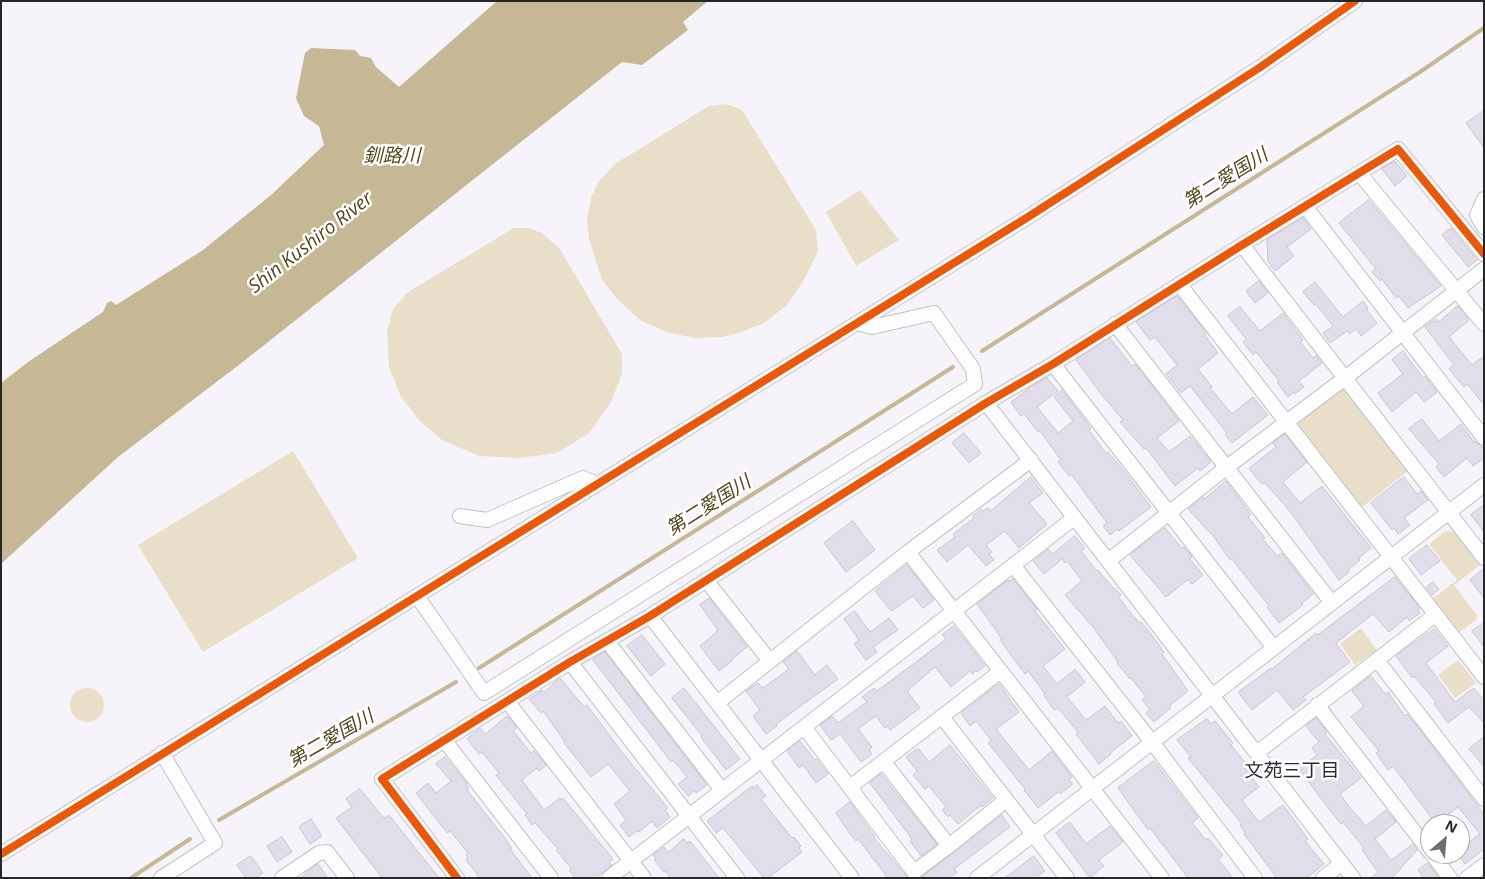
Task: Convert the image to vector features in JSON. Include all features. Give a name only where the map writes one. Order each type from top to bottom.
[{"type":"street","points":[[1,854],[1028,217],[1243,78],[1355,1]]},
{"type":"street","points":[[457,878],[382,779],[570,662],[650,616],[986,404],[1180,285],[1242,244],[1398,149],[1484,254]]},
{"type":"street","points":[[1359,173],[1484,324]]},
{"type":"street","points":[[1484,199],[1478,215],[1484,227]]},
{"type":"street","points":[[1305,206],[1484,438]]},
{"type":"street","points":[[1242,244],[1484,558]]},
{"type":"street","points":[[1108,561],[1484,269]]},
{"type":"street","points":[[1180,285],[1484,677]]},
{"type":"street","points":[[417,596],[484,693],[975,384],[973,369],[934,313],[872,327],[858,323]]},
{"type":"street","points":[[1115,324],[1332,603]]},
{"type":"street","points":[[1053,364],[1274,648]]},
{"type":"street","points":[[986,404],[1354,878]]},
{"type":"street","points":[[717,703],[908,552],[1030,460]]},
{"type":"street","points":[[460,516],[487,520],[583,478],[597,484]]},
{"type":"street","points":[[977,878],[1484,485]]},
{"type":"street","points":[[609,878],[1074,518]]},
{"type":"street","points":[[908,552],[1162,878]]},
{"type":"street","points":[[1013,565],[1152,742],[1255,878]]},
{"type":"street","points":[[706,580],[769,660]]},
{"type":"street","points":[[1258,752],[1435,614]]},
{"type":"street","points":[[650,616],[852,878]]},
{"type":"street","points":[[607,641],[722,790]]},
{"type":"street","points":[[1377,660],[1484,799]]},
{"type":"street","points":[[570,662],[737,878]]},
{"type":"street","points":[[850,787],[1001,671]]},
{"type":"street","points":[[507,701],[644,878]]},
{"type":"street","points":[[1318,705],[1420,839]]},
{"type":"street","points":[[942,717],[1034,834],[1060,875]]},
{"type":"street","points":[[804,727],[914,872],[1006,800]]},
{"type":"street","points":[[445,741],[551,878]]},
{"type":"street","points":[[161,878],[215,843],[162,753]]},
{"type":"street","points":[[884,762],[948,846]]},
{"type":"street","points":[[282,878],[319,853],[327,852],[347,878]]},
{"type":"street","points":[[1323,878],[1342,863]]},
{"type":"street","points":[[1439,864],[1450,878]]},
{"type":"street","points":[[1467,878],[1484,865]]},
{"type":"shaded area","points":[[727,104],[742,110],[816,230],[818,251],[804,280],[786,306],[764,323],[739,333],[722,337],[694,338],[666,332],[640,320],[618,300],[602,280],[589,239],[587,221],[591,198],[599,181],[615,164],[709,106]]},
{"type":"shaded area","points":[[860,190],[899,240],[856,266],[826,212]]},
{"type":"shaded area","points":[[514,228],[528,228],[542,233],[560,249],[622,354],[622,374],[610,404],[589,433],[557,453],[519,458],[479,456],[442,440],[418,419],[400,395],[389,366],[387,332],[393,309],[408,292]]},
{"type":"shaded area","points":[[1339,389],[1347,391],[1408,471],[1361,508],[1298,427],[1298,419]]},
{"type":"shaded area","points":[[293,451],[358,558],[203,652],[138,545]]},
{"type":"shaded area","points":[[1444,532],[1454,532],[1480,565],[1454,585],[1477,615],[1477,619],[1457,634],[1431,600],[1457,580],[1429,544]]},
{"type":"shaded area","points":[[1361,628],[1377,650],[1355,665],[1340,644]]},
{"type":"shaded area","points":[[1458,660],[1476,683],[1455,698],[1438,675]]},
{"type":"shaded area","points":[[87,688],[94,689],[99,693],[103,698],[103,712],[99,717],[94,721],[87,722],[80,721],[75,717],[71,712],[70,705],[71,698],[75,693],[80,689]]},
{"type":"water","name":"釧路川","points":[[497,1],[708,1],[683,22],[688,30],[642,65],[622,62],[244,361],[118,457],[1,564],[1,383],[28,362],[103,312],[107,303],[111,301],[116,305],[203,250],[271,195],[324,145],[319,126],[304,116],[296,98],[305,53],[311,48],[355,50],[360,56],[371,58],[376,67],[399,87]]},
{"type":"building","points":[[1484,111],[1484,148],[1466,123]]},
{"type":"building","points":[[1395,161],[1407,176],[1395,186],[1382,169]]},
{"type":"building","points":[[1369,200],[1441,286],[1408,308],[1399,296],[1396,298],[1382,279],[1380,281],[1372,272],[1376,269],[1339,223]]},
{"type":"building","points":[[1303,218],[1311,229],[1287,247],[1294,256],[1275,271],[1268,262],[1267,240]]},
{"type":"building","points":[[1451,228],[1477,260],[1468,267],[1442,235]]},
{"type":"building","points":[[1259,281],[1268,293],[1255,303],[1246,291]]},
{"type":"building","points":[[1315,282],[1343,317],[1363,301],[1368,308],[1366,309],[1377,323],[1361,336],[1356,329],[1350,334],[1347,331],[1330,343],[1323,333],[1333,326],[1316,304],[1314,305],[1303,292]]},
{"type":"building","points":[[1177,296],[1206,332],[1204,334],[1218,353],[1198,369],[1212,387],[1210,388],[1232,414],[1253,397],[1268,415],[1232,443],[1225,435],[1227,433],[1190,386],[1181,393],[1166,374],[1177,365],[1155,337],[1150,340],[1136,322]]},
{"type":"building","points":[[1458,306],[1469,320],[1449,337],[1472,365],[1484,356],[1484,405],[1467,384],[1464,387],[1449,369],[1454,365],[1425,327],[1436,319],[1438,322]]},
{"type":"building","points":[[1240,307],[1260,331],[1283,313],[1303,340],[1300,342],[1313,358],[1316,355],[1322,363],[1299,381],[1304,387],[1295,394],[1294,392],[1288,397],[1277,382],[1279,381],[1256,352],[1253,355],[1243,342],[1246,339],[1228,316]]},
{"type":"building","points":[[1110,338],[1132,366],[1135,364],[1179,421],[1157,438],[1169,452],[1190,436],[1211,462],[1200,471],[1198,468],[1175,486],[1146,448],[1144,449],[1120,422],[1123,420],[1076,360]]},
{"type":"building","points":[[1403,351],[1423,378],[1425,376],[1437,392],[1424,402],[1416,392],[1392,412],[1378,393],[1403,374],[1392,360]]},
{"type":"building","points":[[1047,378],[1058,391],[1037,407],[1058,433],[1073,421],[1054,397],[1062,390],[1091,428],[1089,430],[1106,453],[1108,452],[1124,471],[1151,507],[1119,531],[1118,529],[1110,535],[1103,526],[1107,523],[1071,474],[1069,476],[1058,462],[1061,460],[1040,431],[1038,432],[1024,414],[1021,416],[1011,402]]},
{"type":"building","points":[[1422,419],[1439,441],[1461,424],[1474,442],[1484,449],[1484,458],[1473,466],[1467,458],[1444,477],[1436,467],[1439,464],[1409,429]]},
{"type":"building","points":[[964,433],[981,453],[969,463],[952,443]]},
{"type":"building","points":[[1285,434],[1307,462],[1283,482],[1300,503],[1322,486],[1371,548],[1339,580],[1289,510],[1265,483],[1260,482],[1249,468],[1276,447],[1273,443]]},
{"type":"building","points":[[1031,477],[1043,493],[1029,503],[1047,524],[1019,548],[1005,531],[986,545],[992,552],[989,554],[994,560],[986,566],[968,545],[947,562],[937,550],[955,537],[953,534],[974,518],[973,516],[981,509],[983,511],[988,508],[990,511]]},
{"type":"building","points":[[1404,477],[1417,494],[1421,491],[1428,500],[1404,518],[1410,525],[1398,534],[1394,528],[1392,530],[1371,503]]},
{"type":"building","points":[[1226,481],[1251,515],[1248,517],[1265,538],[1263,539],[1277,556],[1282,553],[1313,594],[1302,603],[1303,605],[1279,623],[1267,607],[1269,606],[1232,559],[1230,560],[1214,537],[1188,509]]},
{"type":"building","points":[[1484,505],[1484,532],[1471,515]]},
{"type":"building","points":[[853,521],[875,550],[846,572],[824,543]]},
{"type":"building","points":[[1165,528],[1182,548],[1184,547],[1190,554],[1192,557],[1190,559],[1203,575],[1192,584],[1188,580],[1166,597],[1130,555]]},
{"type":"building","points":[[1075,536],[1085,548],[1081,551],[1097,571],[1121,595],[1118,597],[1139,623],[1141,622],[1151,634],[1164,652],[1162,654],[1188,691],[1169,706],[1171,708],[1154,722],[1146,713],[1150,710],[1142,700],[1146,697],[1117,663],[1093,627],[1065,595],[1082,581],[1067,561],[1065,563],[1062,559],[1044,574],[1033,561],[1048,549],[1052,554]]},
{"type":"building","points":[[1427,545],[1440,561],[1421,575],[1409,559]]},
{"type":"building","points":[[907,565],[934,600],[923,608],[913,596],[891,611],[875,591]]},
{"type":"building","points":[[1484,569],[1484,598],[1470,580]]},
{"type":"building","points":[[1395,577],[1420,608],[1418,610],[1420,613],[1409,621],[1407,617],[1389,632],[1373,614],[1336,643],[1350,662],[1303,697],[1306,700],[1293,710],[1277,690],[1252,710],[1238,692],[1272,669],[1316,633],[1317,635]]},
{"type":"building","points":[[1013,579],[1065,649],[1043,666],[1057,684],[1075,669],[1085,682],[1067,697],[1086,720],[1105,706],[1118,723],[1121,721],[1132,736],[1099,764],[1076,734],[1078,732],[1058,708],[1054,710],[1028,671],[1025,674],[977,604],[1008,580]]},
{"type":"building","points":[[1433,582],[1439,589],[1432,595],[1426,588]]},
{"type":"building","points":[[709,598],[747,647],[719,671],[700,646],[718,630],[700,605]]},
{"type":"building","points":[[855,611],[870,632],[889,618],[898,630],[873,647],[877,652],[866,660],[854,644],[859,640],[844,619]]},
{"type":"building","points":[[1484,623],[1484,647],[1472,631]]},
{"type":"building","points":[[954,626],[985,666],[972,674],[970,671],[951,687],[935,667],[907,691],[920,708],[890,730],[887,726],[885,728],[876,716],[858,729],[872,747],[869,750],[872,754],[861,762],[840,734],[831,740],[820,725],[832,716],[838,723],[867,702],[862,697],[874,688],[877,691],[946,639],[942,635]]},
{"type":"building","points":[[1434,629],[1448,646],[1426,663],[1455,702],[1474,688],[1484,700],[1484,723],[1469,707],[1448,723],[1434,704],[1436,702],[1414,676],[1412,678],[1396,656]]},
{"type":"building","points":[[642,635],[665,664],[651,676],[627,646]]},
{"type":"building","points":[[797,651],[815,675],[827,665],[838,679],[776,724],[777,726],[766,734],[753,716],[760,710],[746,691],[758,683],[763,688],[789,669],[783,662]]},
{"type":"building","points":[[605,652],[707,785],[696,793],[694,791],[688,796],[678,784],[687,777],[673,760],[671,762],[593,660]]},
{"type":"building","points":[[1371,676],[1385,694],[1388,692],[1405,716],[1407,714],[1484,814],[1484,849],[1470,860],[1470,841],[1480,834],[1470,822],[1470,814],[1464,814],[1458,807],[1449,814],[1429,814],[1393,766],[1388,770],[1376,753],[1379,751],[1351,717],[1364,706],[1352,691]]},
{"type":"building","points":[[560,678],[584,707],[587,705],[621,751],[668,808],[665,810],[670,817],[657,828],[652,821],[639,832],[637,831],[629,837],[620,825],[626,820],[614,804],[630,791],[608,764],[591,777],[564,743],[543,711],[541,713],[529,699],[542,690],[544,692]]},
{"type":"building","points":[[999,684],[1019,712],[996,729],[1029,770],[1052,751],[1072,777],[1069,780],[1073,784],[1060,794],[1058,792],[1038,808],[988,743],[992,741],[976,721],[970,726],[961,713]]},
{"type":"building","points":[[684,688],[740,759],[726,770],[672,698]]},
{"type":"building","points":[[506,717],[509,717],[517,728],[513,731],[531,753],[534,751],[546,765],[539,771],[537,768],[522,780],[544,810],[560,798],[561,800],[563,798],[613,859],[609,862],[612,865],[596,878],[575,878],[569,870],[571,868],[556,850],[558,849],[535,823],[532,825],[525,815],[527,814],[496,775],[499,773],[482,752],[479,754],[467,739],[480,728],[485,734]]},
{"type":"building","points":[[1316,718],[1327,732],[1325,734],[1361,778],[1340,794],[1347,804],[1366,826],[1386,810],[1396,822],[1375,839],[1391,860],[1413,844],[1417,850],[1392,878],[1371,878],[1378,872],[1362,850],[1364,848],[1343,822],[1341,824],[1299,769],[1317,755],[1312,748],[1319,742],[1306,726]]},
{"type":"building","points":[[1207,719],[1211,724],[1215,721],[1233,743],[1231,745],[1248,766],[1245,768],[1259,787],[1242,800],[1259,822],[1283,805],[1308,839],[1305,841],[1324,864],[1307,878],[1277,878],[1244,834],[1240,825],[1242,824],[1188,758],[1191,757],[1177,740]]},
{"type":"building","points":[[1484,737],[1484,767],[1469,749]]},
{"type":"building","points":[[800,741],[828,774],[816,783],[803,765],[799,768],[787,751]]},
{"type":"building","points":[[950,745],[993,798],[982,807],[981,805],[958,824],[950,815],[948,817],[942,810],[946,807],[929,786],[925,789],[913,775],[917,771],[906,757],[918,748],[929,762]]},
{"type":"building","points":[[445,757],[467,784],[469,788],[467,790],[504,837],[512,848],[510,849],[532,878],[480,878],[466,860],[468,853],[450,831],[447,833],[416,793],[428,783],[436,793],[451,781],[436,764]]},
{"type":"building","points":[[1154,761],[1198,818],[1192,823],[1206,840],[1208,838],[1223,855],[1218,859],[1233,878],[1188,878],[1150,828],[1148,830],[1118,788]]},
{"type":"building","points":[[881,774],[937,844],[921,856],[910,841],[912,839],[870,783]]},
{"type":"building","points":[[757,785],[766,796],[761,799],[792,838],[794,837],[801,846],[799,848],[802,852],[768,878],[764,878],[723,828],[716,833],[707,821],[752,786],[753,788]]},
{"type":"building","points":[[360,789],[382,816],[385,818],[389,815],[439,878],[382,878],[336,818],[352,807],[346,799]]},
{"type":"building","points":[[850,802],[874,838],[908,878],[888,878],[858,839],[856,841],[850,834],[836,813]]},
{"type":"building","points":[[1002,815],[1010,827],[954,869],[957,872],[950,878],[921,878]]},
{"type":"building","points":[[311,819],[322,836],[310,844],[299,827]]},
{"type":"building","points":[[1070,822],[1086,844],[1110,826],[1123,842],[1099,860],[1104,866],[1090,878],[1056,833]]},
{"type":"building","points":[[282,837],[292,852],[277,862],[267,846]]},
{"type":"building","points":[[684,839],[687,843],[690,841],[719,878],[671,878],[664,872],[654,860],[656,859],[653,855],[664,847],[668,852]]},
{"type":"building","points":[[251,856],[263,873],[255,878],[246,878],[237,865]]},
{"type":"building","points":[[1034,856],[1045,871],[1035,878],[1005,878]]},
{"type":"building","points":[[318,864],[328,878],[300,878],[311,869]]},
{"type":"building","points":[[1429,864],[1439,878],[1424,878],[1418,870]]},
{"type":"waterway","name":"第二愛国川","points":[[982,351],[1420,72],[1484,28]]},
{"type":"waterway","name":"第二愛国川","points":[[479,668],[953,367]]},
{"type":"waterway","name":"第二愛国川","points":[[219,820],[456,682]]},
{"type":"waterway","name":"第二愛国川","points":[[131,878],[190,839]]},
{"type":"cycle path","points":[[1,854],[1028,217],[1259,68],[1355,1]]},
{"type":"cycle path","points":[[457,878],[382,779],[570,662],[650,616],[986,403],[1053,364],[1398,149],[1484,254]]},
{"type":"district","name":"文苑三丁目","points":[[1292,772]]},
{"type":"water label","name":"Shin Kushiro River","points":[[311,243]]}]
